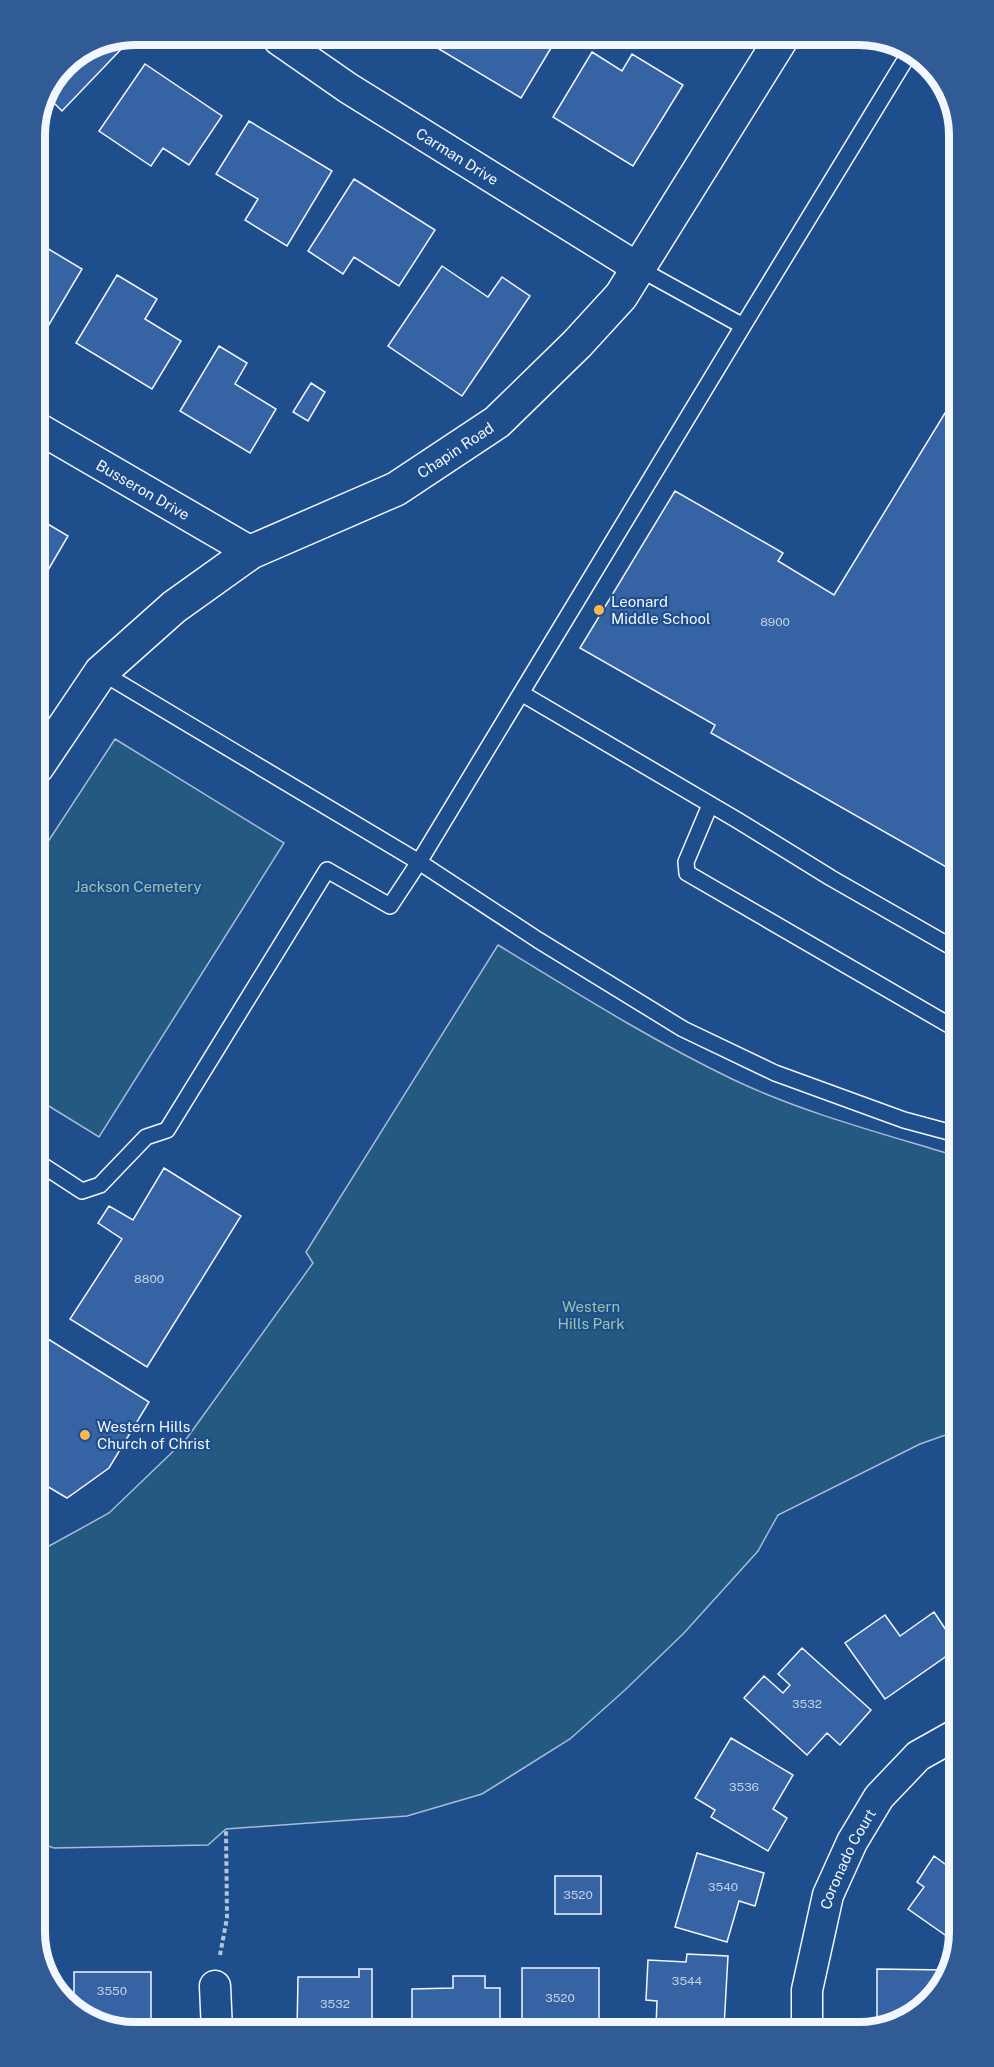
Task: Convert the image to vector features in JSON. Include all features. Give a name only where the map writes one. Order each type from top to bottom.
[{"type":"street","name":"Carman Drive","points":[[286,45],[348,88],[638,268]]},
{"type":"street","name":"Chapin Road","points":[[45,755],[101,672],[174,607],[251,552],[396,489],[497,422],[577,344],[621,296],[777,45]]},
{"type":"street","name":"Busseron Drive","points":[[45,432],[251,552]]},
{"type":"street","name":"Coronado Court","points":[[807,2022],[807,1990],[828,1895],[852,1842],[879,1797],[918,1756],[949,1739]]},
{"type":"street","points":[[215,1986],[217,2022]]},
{"type":"lane","points":[[45,1167],[82,1191],[100,1185],[146,1137],[167,1130],[327,870],[390,906],[419,862],[906,58]]},
{"type":"lane","points":[[638,268],[743,326]]},
{"type":"lane","points":[[101,672],[419,862],[538,940],[683,1029],[775,1073],[903,1120],[949,1132]]},
{"type":"lane","points":[[521,693],[831,878],[949,945]]},
{"type":"lane","points":[[710,805],[686,862],[687,873],[949,1025]]},
{"type":"path","points":[[215,1986],[227,1918],[226,1829]]},
{"type":"green space","name":"Jackson Cemetery","points":[[115,739],[284,843],[99,1137],[45,1104],[45,846]]},
{"type":"green space","name":"Western Hills Park","points":[[498,945],[643,1032],[732,1079],[814,1112],[949,1154],[949,1434],[920,1444],[778,1515],[758,1551],[684,1633],[625,1690],[570,1739],[482,1794],[407,1816],[226,1829],[208,1845],[54,1848],[45,1845],[45,1548],[109,1513],[187,1438],[313,1263],[306,1252]]},
{"type":"building","points":[[441,45],[553,45],[521,98],[439,49]]},
{"type":"building","points":[[124,46],[62,111],[52,101],[60,85],[71,71],[85,60],[101,52]]},
{"type":"building","points":[[592,52],[622,71],[632,54],[683,85],[633,166],[553,117]]},
{"type":"building","points":[[145,64],[222,116],[189,165],[163,148],[151,166],[99,131]]},
{"type":"building","points":[[249,121],[332,171],[287,246],[245,220],[258,199],[216,174]]},
{"type":"building","points":[[354,179],[435,230],[399,286],[354,257],[343,274],[308,251]]},
{"type":"building","points":[[45,247],[82,269],[47,328],[45,327]]},
{"type":"building","points":[[442,266],[488,297],[502,277],[530,296],[462,396],[388,346]]},
{"type":"building","points":[[117,275],[157,299],[145,319],[181,341],[152,389],[76,343]]},
{"type":"building","points":[[219,346],[247,363],[235,384],[276,409],[250,453],[180,411]]},
{"type":"building","points":[[311,383],[325,392],[308,421],[293,412]]},
{"type":"building","points":[[945,413],[949,415],[949,869],[711,733],[715,725],[580,648],[675,491],[783,553],[778,561],[834,595]]},
{"type":"building","points":[[45,522],[68,536],[45,575]]},
{"type":"building","points":[[164,1168],[241,1216],[147,1367],[70,1319],[122,1239],[98,1223],[109,1206],[133,1220]]},
{"type":"building","name":"Western Hills Church of Christ","points":[[45,1337],[149,1402],[109,1468],[67,1498],[45,1485]]},
{"type":"building","points":[[934,1612],[949,1634],[949,1654],[885,1699],[845,1643],[885,1615],[900,1636]]},
{"type":"building","points":[[802,1648],[871,1710],[840,1745],[827,1733],[807,1755],[744,1698],[764,1676],[783,1693],[790,1685],[778,1674]]},
{"type":"building","points":[[731,1738],[793,1775],[773,1809],[787,1818],[768,1851],[711,1817],[715,1810],[695,1798]]},
{"type":"building","points":[[697,1853],[764,1873],[755,1906],[739,1901],[727,1942],[675,1927]]},
{"type":"building","points":[[934,1856],[945,1864],[949,1858],[948,1937],[908,1909],[924,1887],[917,1882]]},
{"type":"building","points":[[555,1876],[601,1876],[601,1914],[555,1914]]},
{"type":"building","points":[[687,1954],[728,1956],[724,2022],[656,2022],[657,2001],[646,2000],[648,1960],[686,1962]]},
{"type":"building","points":[[522,1968],[599,1968],[599,2022],[522,2022]]},
{"type":"building","points":[[359,1969],[372,1969],[372,2022],[297,2022],[298,1977],[359,1977]]},
{"type":"building","points":[[877,1969],[941,1970],[927,1991],[914,2003],[893,2015],[877,2020]]},
{"type":"building","points":[[74,1972],[151,1972],[151,2022],[129,2022],[106,2017],[95,2013],[74,1998]]},
{"type":"building","points":[[453,1976],[485,1976],[485,1988],[500,1988],[500,2022],[412,2022],[412,1989],[453,1988]]},
{"type":"place","name":"Leonard Middle School","points":[[599,610]]},
{"type":"place","name":"Western Hills Church of Christ","points":[[85,1435]]}]
